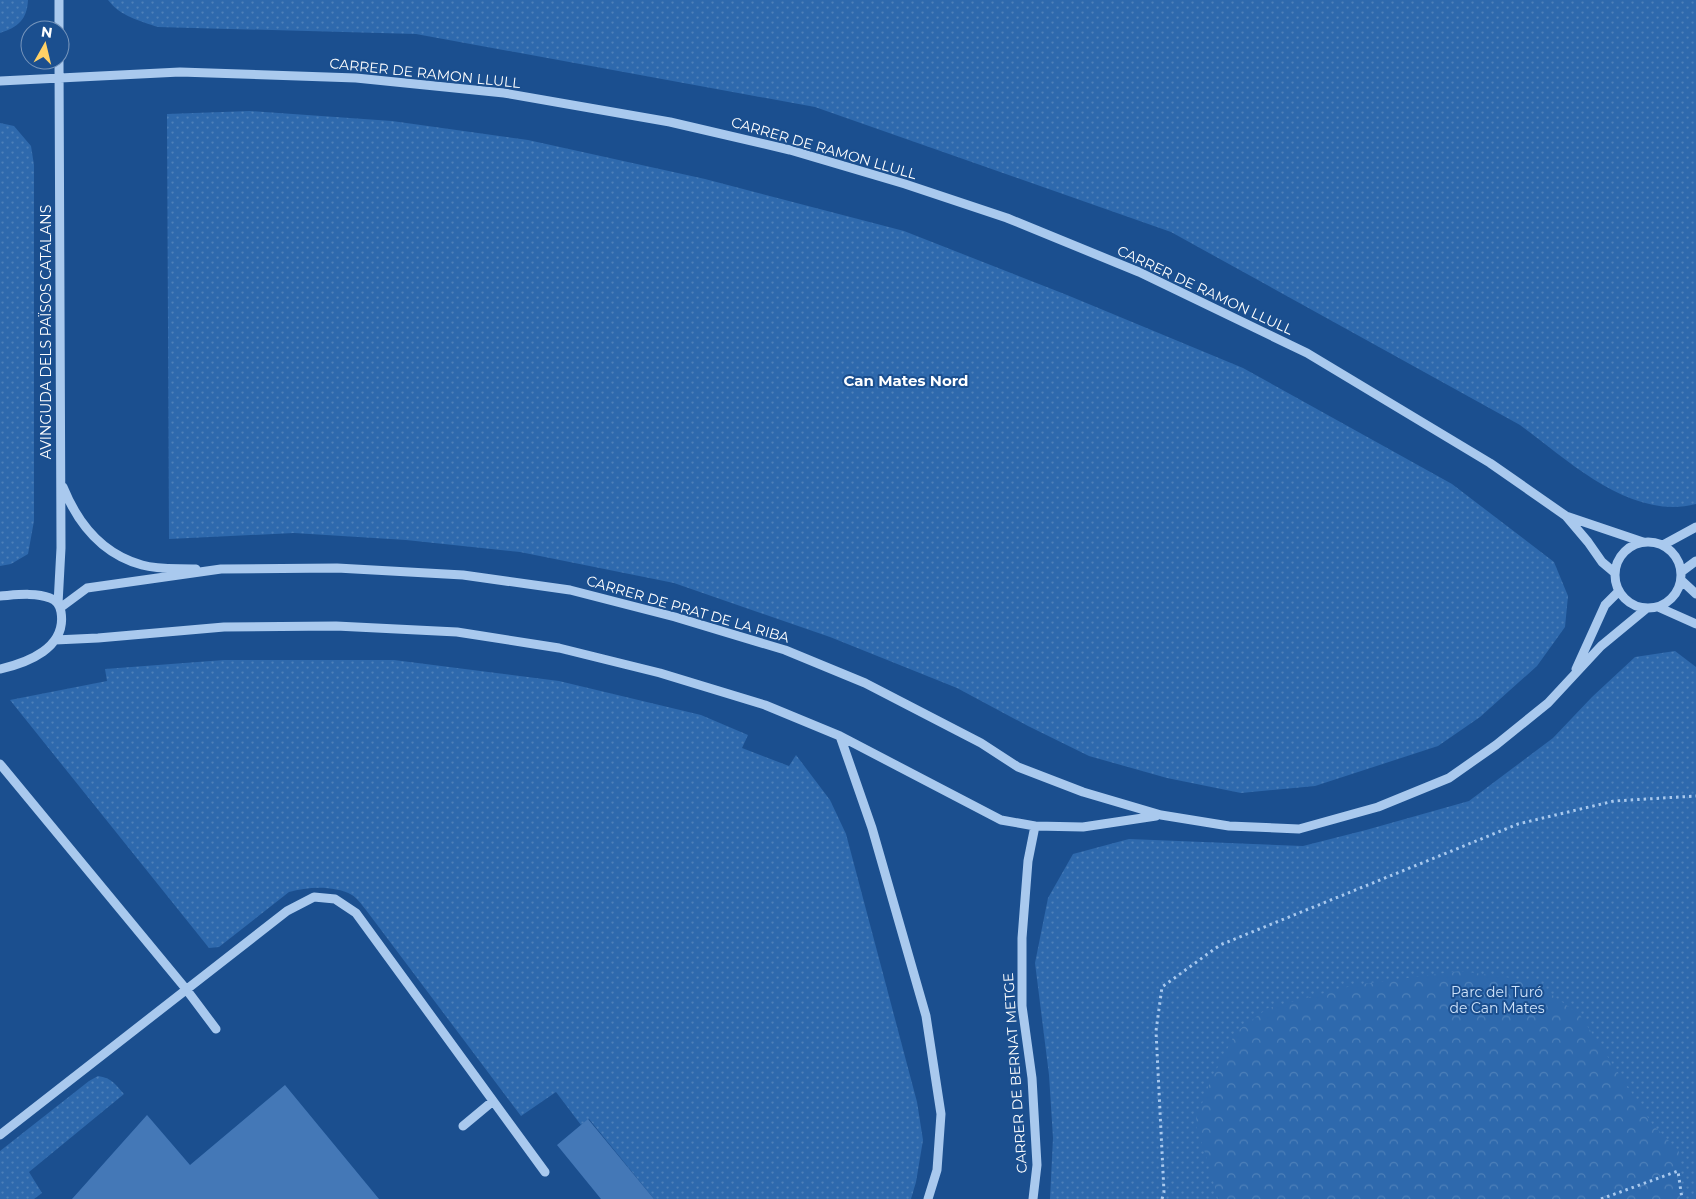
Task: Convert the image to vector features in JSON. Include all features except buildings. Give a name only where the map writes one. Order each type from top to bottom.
[{"type":"street","points":[[59,0],[59,20]]},
{"type":"street","name":"AVINGUDA DELS PAÏSOS CATALANS","points":[[55,640],[61,624],[59,606],[61,482],[59,70]]},
{"type":"street","name":"CARRER DE RAMON LLULL","points":[[0,82],[180,72],[356,78],[504,93],[670,122],[790,150],[905,184],[1007,218],[1139,272],[1307,353],[1490,463],[1566,516],[1602,562],[1615,573]]},
{"type":"street","points":[[61,482],[70,505],[90,534],[106,549],[124,559],[143,566],[160,568],[221,569]]},
{"type":"street","name":"CARRER DE RAMON LLULL","points":[[1566,516],[1643,542]]},
{"type":"street","points":[[1663,545],[1696,527]]},
{"type":"street","points":[[1696,561],[1681,576],[1673,597],[1658,607],[1636,606],[1626,600],[1619,591],[1615,573],[1617,564],[1627,550],[1643,542],[1653,542],[1663,545],[1672,552],[1678,561],[1681,576],[1696,594]]},
{"type":"street","name":"CARRER DE PRAT DE LA RIBA","points":[[59,606],[87,588],[221,569],[337,568],[463,575],[570,590],[676,617],[785,650],[864,684],[981,743],[1018,767],[1083,792],[1161,815],[1229,826],[1299,829],[1378,808],[1449,778],[1496,745],[1548,703],[1600,646],[1647,608]]},
{"type":"street","name":"CARRER DE PRAT DE LA RIBA","points":[[1573,676],[1605,605],[1619,591]]},
{"type":"street","points":[[0,596],[51,598],[59,606]]},
{"type":"street","points":[[1658,607],[1696,624]]},
{"type":"street","name":"CARRER DE PRAT DE LA RIBA","points":[[55,640],[224,627],[336,626],[457,632],[558,648],[660,673],[765,705],[840,736],[1001,820],[1035,826],[1084,827],[1161,815]]},
{"type":"street","points":[[0,669],[19,664],[36,656],[55,640]]},
{"type":"street","points":[[840,736],[872,828],[926,1016],[941,1114],[937,1170],[928,1199]]},
{"type":"street","points":[[0,764],[186,989],[216,1029]]},
{"type":"street","name":"CARRER DE BERNAT METGE","points":[[1033,1199],[1037,1164],[1032,1078],[1022,1006],[1022,938],[1028,861],[1035,826]]},
{"type":"street","points":[[0,1135],[287,911],[314,898],[335,898],[356,913],[545,1172]]},
{"type":"street","points":[[463,1126],[493,1101]]},
{"type":"path","points":[[1162,1199],[1164,1192],[1156,1031],[1162,987],[1220,945],[1518,824],[1614,801],[1696,796]]},
{"type":"path","points":[[1601,1199],[1678,1172],[1682,1199]]},
{"type":"green space","points":[[0,0],[28,0],[26,13],[20,22],[0,33]]},
{"type":"green space","points":[[108,0],[1696,0],[1696,504],[1672,507],[1648,504],[1624,496],[1580,470],[1520,425],[1171,232],[815,107],[416,34],[158,27],[124,14]]},
{"type":"green space","points":[[250,111],[392,121],[528,140],[705,179],[904,231],[1067,295],[1243,368],[1452,484],[1554,562],[1568,596],[1565,627],[1537,666],[1480,717],[1438,746],[1315,786],[1241,793],[1167,778],[1089,756],[957,688],[830,637],[674,583],[520,552],[406,540],[294,533],[169,539],[167,114]]},
{"type":"green space","points":[[0,123],[14,126],[31,146],[34,165],[34,521],[28,554],[11,564],[0,566]]},
{"type":"green space","name":"Parc del Turó de Can Mates","points":[[1675,651],[1696,667],[1696,1199],[1050,1199],[1053,1138],[1049,1075],[1035,963],[1048,898],[1073,854],[1129,839],[1303,846],[1469,801],[1553,738],[1592,697],[1635,657]]},
{"type":"green space","points":[[224,660],[394,660],[559,681],[701,715],[748,735],[742,748],[789,766],[796,755],[830,800],[846,834],[917,1102],[923,1140],[916,1182],[911,1199],[654,1199],[589,1119],[581,1125],[556,1092],[521,1116],[366,910],[354,896],[345,892],[320,888],[289,892],[219,947],[209,948],[10,700],[107,681],[105,669]]},
{"type":"green space","points":[[1460,971],[1533,981],[1580,1015],[1653,1125],[1679,1151],[1680,1199],[1218,1199],[1195,1122],[1210,1082],[1236,1032],[1268,1008],[1355,985]]},
{"type":"green space","points":[[98,1076],[116,1084],[124,1094],[29,1172],[42,1193],[34,1199],[0,1199],[0,1151]]},
{"type":"district","name":"Can Mates Nord","points":[[906,380]]}]
